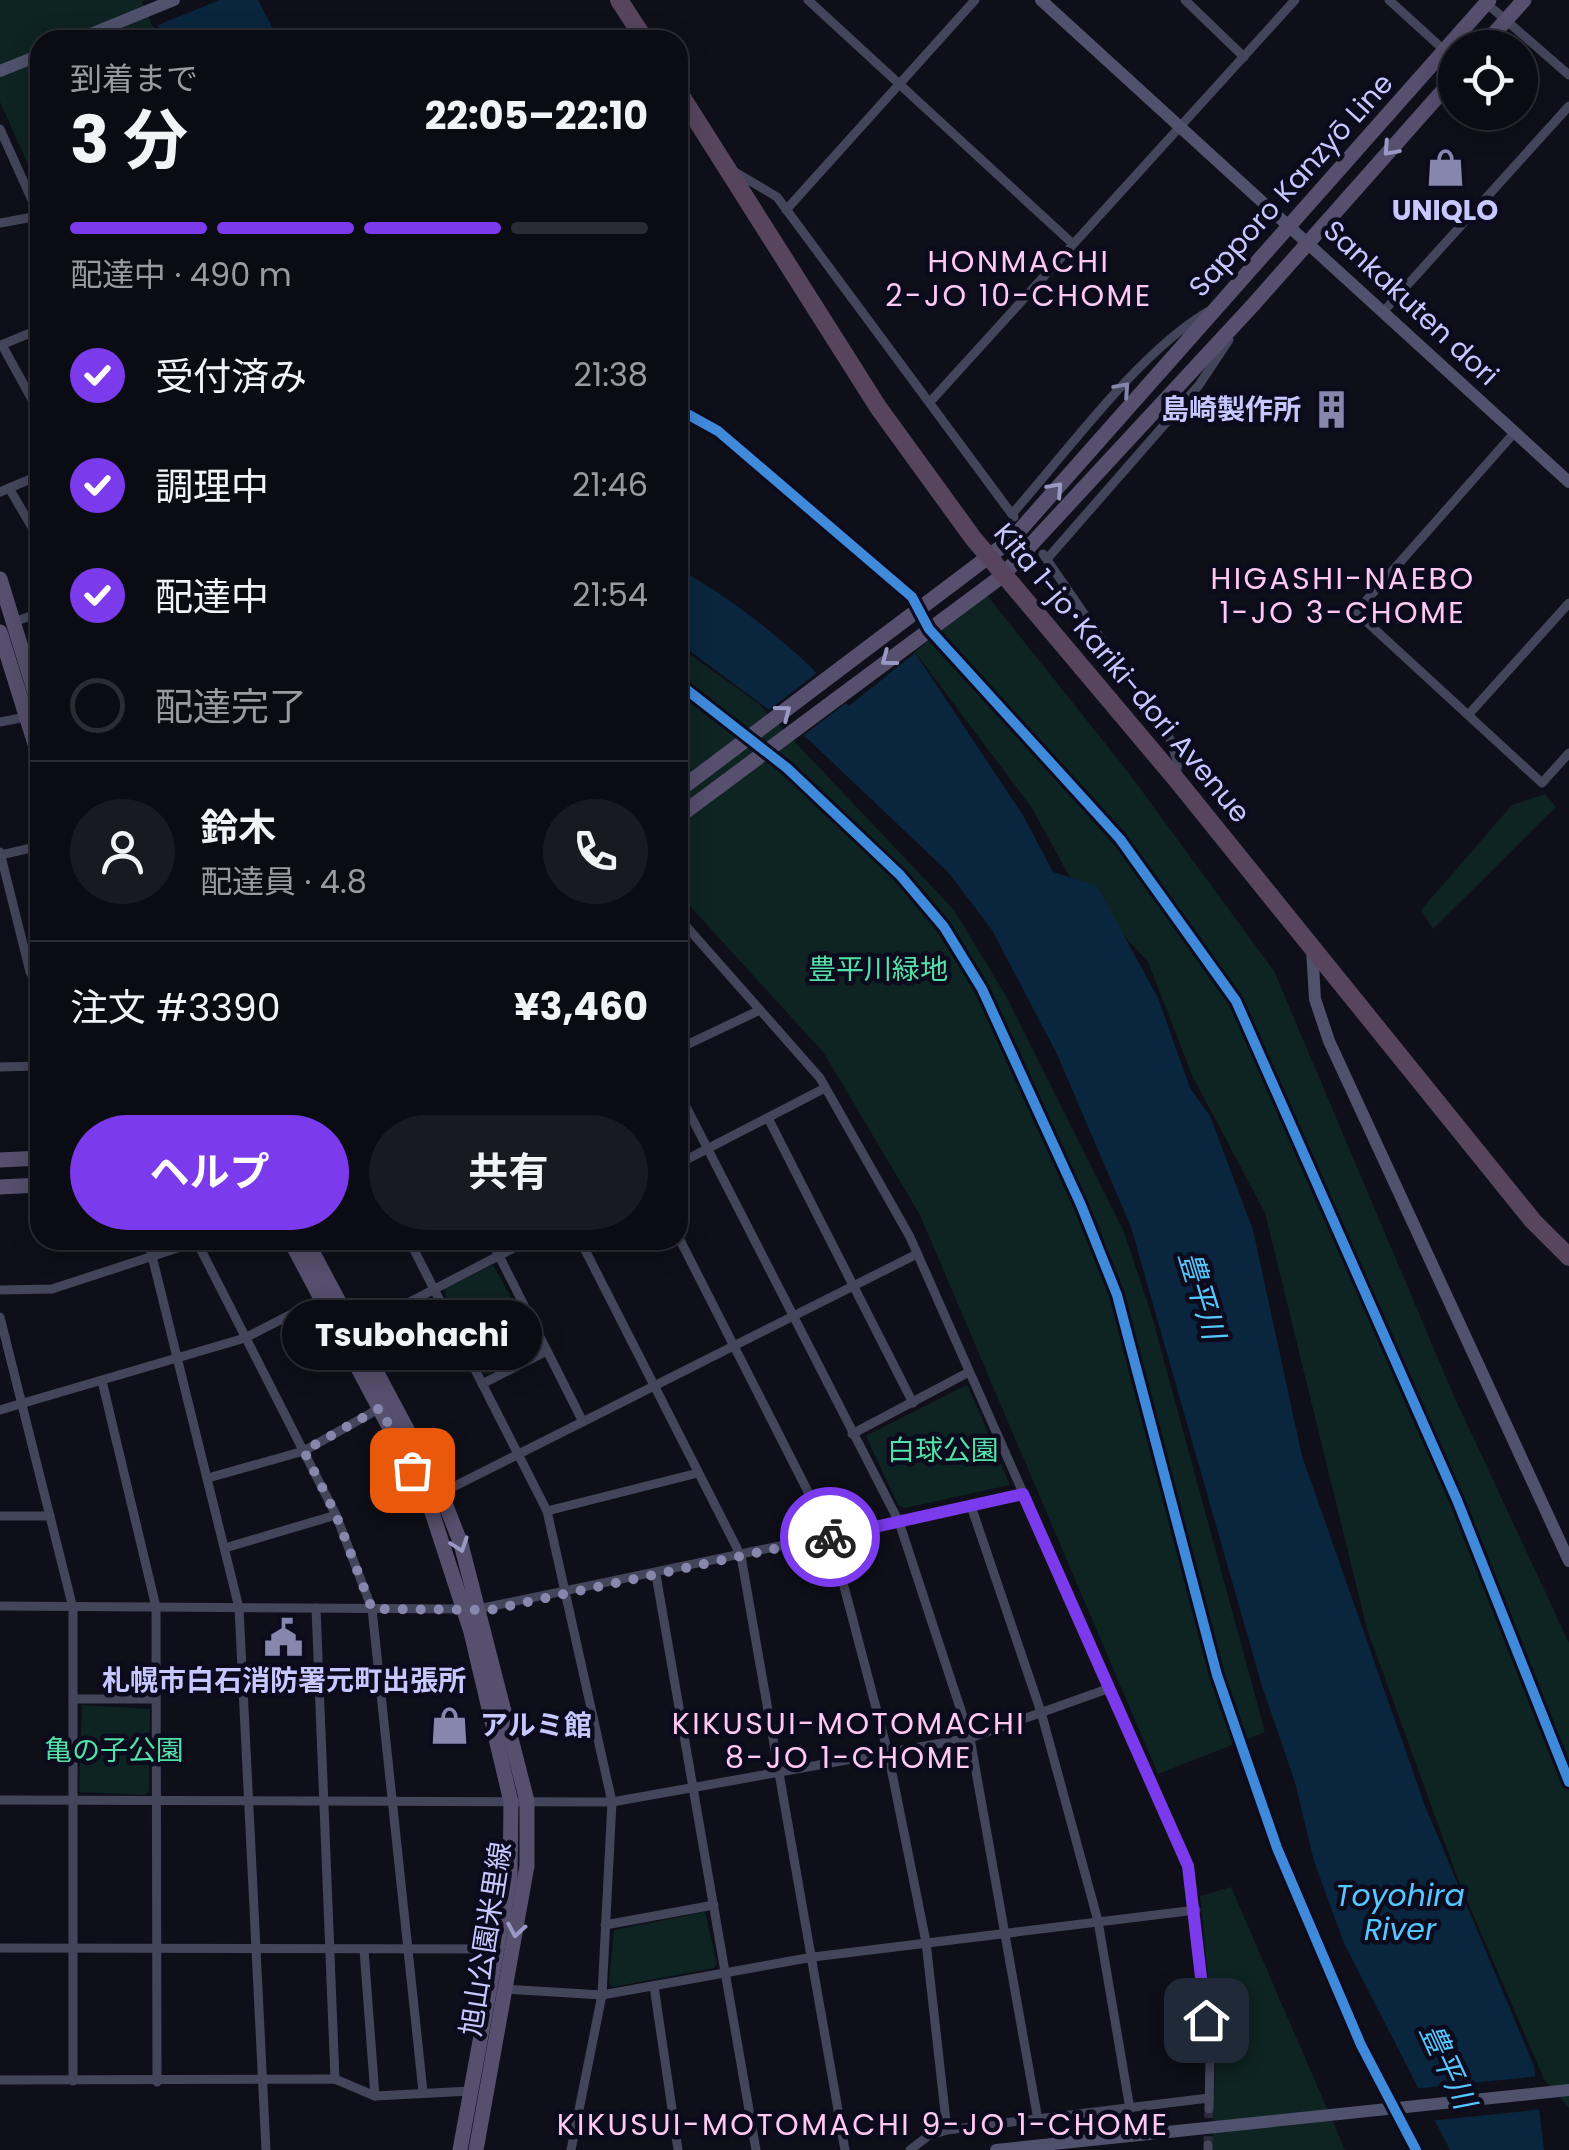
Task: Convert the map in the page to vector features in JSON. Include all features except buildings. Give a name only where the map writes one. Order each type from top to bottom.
[{"type":"highway","points":[[619,0],[638,30]]},
{"type":"highway","name":"Kita 1-jo･Kariki-dori Avenue","points":[[688,106],[878,407],[988,559],[1176,779],[1533,1221],[1569,1257]]},
{"type":"main road","points":[[1497,30],[1524,0]]},
{"type":"main road","name":"Sapporo Kanzyō Line","points":[[1461,30],[1486,1]]},
{"type":"main road","name":"Sapporo Kanzyō Line","points":[[688,784],[1012,539],[1438,57]]},
{"type":"main road","name":"Sapporo Kanzyō Line","points":[[688,810],[1002,576],[1253,305],[1438,96]]},
{"type":"main road","points":[[0,579],[6,627],[30,703]]},
{"type":"main road","points":[[0,1160],[30,1158]]},
{"type":"main road","points":[[0,1188],[30,1186]]},
{"type":"main road","name":"旭山公園米里線","points":[[295,1250],[321,1299],[348,1334],[441,1493],[519,1802],[527,1866],[460,2150]]},
{"type":"main road","name":"旭山公園米里線","points":[[310,1250],[380,1408],[428,1500],[472,1609]]},
{"type":"main road","name":"旭山公園米里線","points":[[476,2150],[498,1988],[497,1949],[519,1802]]},
{"type":"street","points":[[100,30],[174,0]]},
{"type":"street","points":[[808,0],[1072,244]]},
{"type":"street","points":[[786,210],[975,0]]},
{"type":"street","name":"Sankakuten dori","points":[[1041,0],[1569,482]]},
{"type":"street","points":[[1185,0],[1244,57]]},
{"type":"street","points":[[1194,9],[1203,0]]},
{"type":"street","points":[[930,402],[1295,0]]},
{"type":"street","points":[[1389,0],[1438,45]]},
{"type":"street","points":[[1486,1],[1569,75]]},
{"type":"street","points":[[0,71],[30,58]]},
{"type":"street","points":[[1383,312],[1569,106]]},
{"type":"street","points":[[0,129],[30,195]]},
{"type":"street","points":[[729,168],[777,197],[1013,516],[1152,356],[1180,328],[1215,308]]},
{"type":"street","points":[[0,223],[30,218]]},
{"type":"street","points":[[1176,779],[1178,764],[1170,739],[1045,556],[1199,385],[1253,305]]},
{"type":"street","points":[[30,333],[1,345],[30,394]]},
{"type":"street","points":[[1515,432],[1356,612],[1542,783],[1569,753]]},
{"type":"street","points":[[30,480],[4,490],[30,527]]},
{"type":"street","points":[[1469,714],[1569,603]]},
{"type":"street","points":[[6,627],[30,617]]},
{"type":"street","points":[[0,722],[30,714]]},
{"type":"street","points":[[30,848],[0,854],[30,972]]},
{"type":"street","points":[[0,918],[16,915]]},
{"type":"street","points":[[690,930],[825,1088],[917,1254],[1188,1866],[1196,1910],[1210,2056],[1209,2103],[947,2130],[928,2136],[910,2150]]},
{"type":"street","points":[[1312,948],[1315,998],[1341,1072],[1569,1561]]},
{"type":"street","points":[[688,1045],[760,1010]]},
{"type":"street","points":[[0,1067],[30,1066]]},
{"type":"street","points":[[688,1159],[825,1088]]},
{"type":"street","points":[[688,1110],[899,1522],[970,1738],[1038,2120]]},
{"type":"street","points":[[768,1118],[913,1403]]},
{"type":"street","points":[[150,1250],[239,1608],[266,2150]]},
{"type":"street","points":[[0,1290],[52,1289],[174,1250]]},
{"type":"street","points":[[203,1250],[336,1515],[372,1609],[396,1801],[423,2092]]},
{"type":"street","points":[[413,1250],[547,1511],[612,1802],[602,1995],[571,2150]]},
{"type":"street","points":[[496,1250],[583,1422]]},
{"type":"street","points":[[348,1334],[510,1250]]},
{"type":"street","points":[[585,1250],[742,1556],[845,2150]]},
{"type":"street","points":[[685,1250],[831,1537],[888,1753],[926,1942],[947,2130]]},
{"type":"street","points":[[441,1493],[917,1254]]},
{"type":"street","points":[[0,1410],[245,1338],[321,1299]]},
{"type":"street","points":[[0,1317],[73,1608],[73,2081]]},
{"type":"street","points":[[482,1384],[547,1351]]},
{"type":"street","points":[[852,1434],[968,1372]]},
{"type":"street","points":[[102,1381],[156,1608],[157,2082]]},
{"type":"street","points":[[208,1478],[304,1451],[380,1408]]},
{"type":"street","points":[[547,1511],[698,1473]]},
{"type":"street","points":[[0,1606],[472,1609],[565,1594],[1023,1494]]},
{"type":"street","points":[[971,1506],[1042,1712],[1098,1922],[1130,2109]]},
{"type":"street","points":[[225,1548],[336,1515]]},
{"type":"street","points":[[0,1516],[50,1516]]},
{"type":"street","points":[[656,1575],[756,2150]]},
{"type":"street","points":[[316,1608],[334,2079]]},
{"type":"street","points":[[0,1800],[612,1802],[970,1738],[1110,1688]]},
{"type":"street","points":[[73,1699],[156,1700]]},
{"type":"street","points":[[605,1925],[714,1905]]},
{"type":"street","points":[[498,1988],[602,1995],[813,1958],[1196,1910]]},
{"type":"street","points":[[0,1948],[497,1949]]},
{"type":"street","points":[[364,1950],[374,2096]]},
{"type":"street","points":[[654,1986],[678,2150]]},
{"type":"street","points":[[0,2080],[334,2079],[374,2096],[471,2091]]},
{"type":"street","points":[[996,2150],[1569,2090]]},
{"type":"green space","points":[[0,0],[144,0],[155,30],[30,30],[30,169],[0,102]]},
{"type":"green space","points":[[986,594],[1128,772],[1274,971],[1453,1394],[1569,1643],[1569,2108],[1544,2079],[1459,1882],[1367,1629],[1265,1213],[1192,1075],[1148,962],[1068,874],[1032,808],[915,652]]},
{"type":"green space","name":"豊平川緑地","points":[[688,653],[759,704],[954,910],[1006,996],[1124,1232],[1151,1313],[1265,1732],[1158,1774],[920,1215],[824,1053],[688,904]]},
{"type":"green space","points":[[1545,794],[1556,807],[1433,929],[1421,910],[1512,805]]},
{"type":"green space","points":[[493,1265],[538,1346],[488,1374],[483,1373],[445,1295],[446,1288]]},
{"type":"green space","name":"白球公園","points":[[968,1386],[1010,1485],[905,1508],[898,1505],[866,1436]]},
{"type":"green space","name":"亀の子公園","points":[[82,1705],[150,1709],[149,1792],[145,1795],[79,1792]]},
{"type":"green space","points":[[1231,1887],[1345,2150],[1212,2150],[1216,2054],[1200,1896]]},
{"type":"green space","points":[[705,1912],[717,1964],[714,1968],[613,1987],[609,1983],[614,1930]]},
{"type":"water","points":[[147,0],[258,0],[274,30],[160,30]]},
{"type":"water","name":"Toyohira River","points":[[688,574],[769,630],[849,706],[915,653],[1024,817],[1053,872],[1097,886],[1158,998],[1190,1088],[1210,1116],[1253,1230],[1302,1456],[1425,1806],[1534,2066],[1544,2150],[1450,2150],[1344,1943],[1314,1861],[1295,1782],[1262,1686],[1131,1227],[1057,1054],[992,930],[948,872],[809,740],[688,649]]},
{"type":"pier","points":[[220,0],[153,27],[142,2]]},
{"type":"pier","points":[[917,649],[799,739],[766,712],[822,669],[850,700]]},
{"type":"pier","points":[[1540,2076],[1544,2109],[1429,2121],[1412,2089]]},
{"type":"tunnel","points":[[1208,2145],[1209,2109]]},
{"type":"cycle path","points":[[688,414],[718,431],[912,597],[929,629],[1120,839],[1236,1001],[1457,1500],[1569,1782]]},
{"type":"cycle path","points":[[688,691],[787,768],[900,875],[944,927],[982,989],[1081,1205],[1117,1295],[1217,1675],[1277,1848],[1361,2045],[1416,2150]]},
{"type":"way so far","points":[[412,1470],[380,1408],[304,1451],[336,1515],[372,1609],[490,1610],[830,1537]]},
{"type":"place","name":"UNIQLO","points":[[1445,167]]},
{"type":"place","name":"島崎製作所","points":[[1331,409]]},
{"type":"place","name":"Tsubohachi","points":[[412,1470]]},
{"type":"place","name":"札幌市白石消防署元町出張所","points":[[284,1637]]},
{"type":"place","name":"アルミ館","points":[[450,1725]]},
{"type":"district","name":"HONMACHI 2-JO 10-CHOME","points":[[1019,278]]},
{"type":"district","name":"HIGASHI-NAEBO 1-JO 3-CHOME","points":[[1343,595]]},
{"type":"district","name":"KIKUSUI-MOTOMACHI 8-JO 1-CHOME","points":[[849,1740]]},
{"type":"district","name":"KIKUSUI-MOTOMACHI 9-JO 1-CHOME","points":[[863,2124]]},
{"type":"route","points":[[830,1537],[1023,1494],[1188,1866],[1206,2020]]},
{"type":"water label","name":"豊平川","points":[[1202,1295]]},
{"type":"water label","name":"豊平川","points":[[1448,2066]]}]
